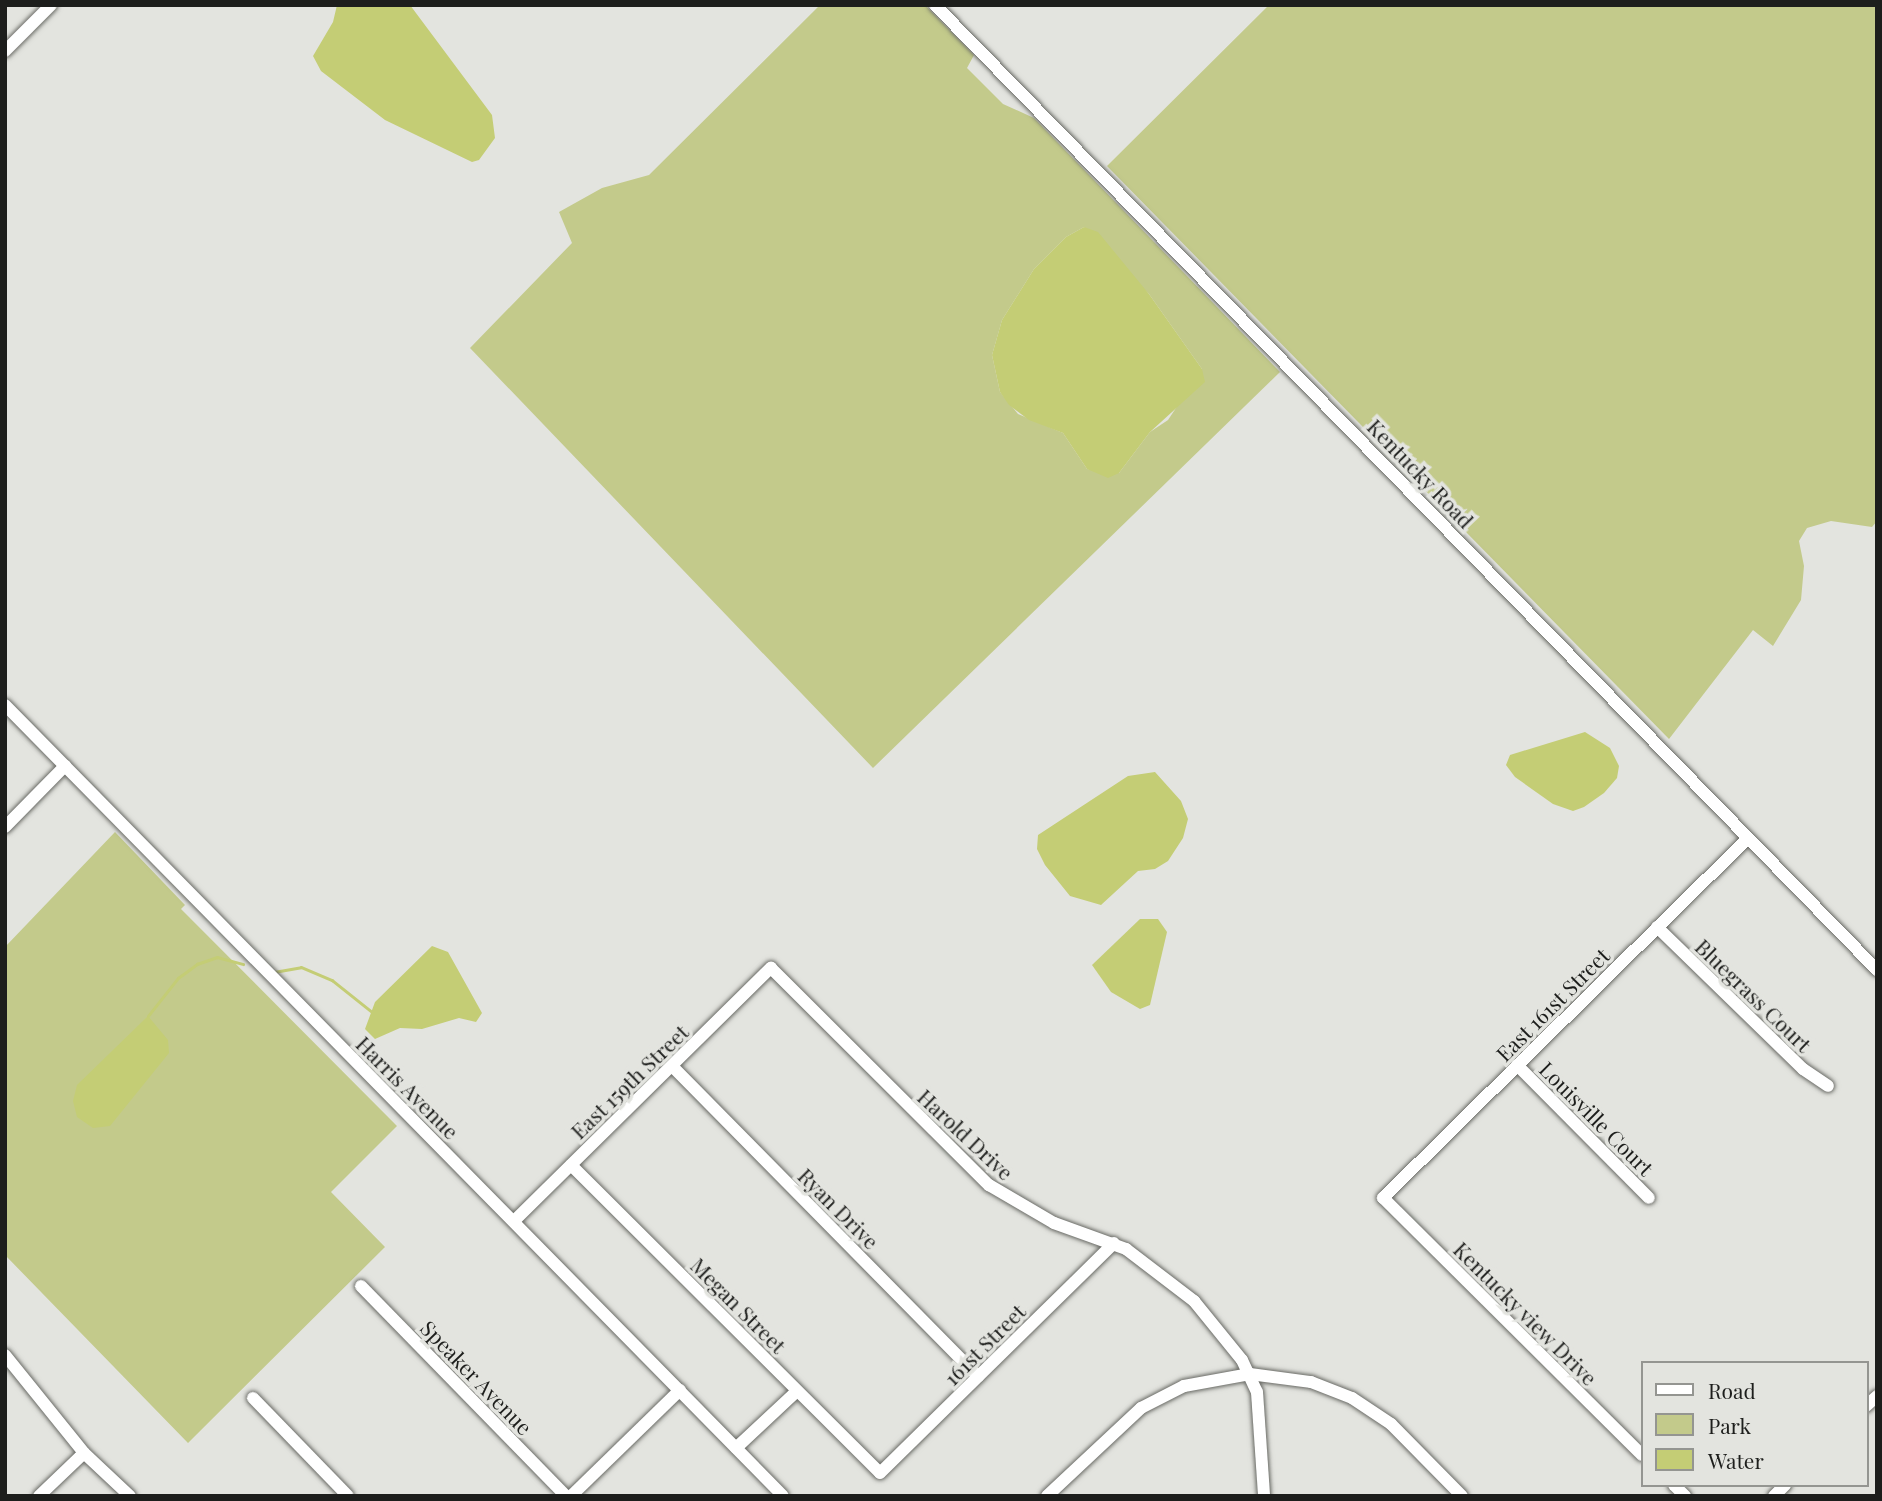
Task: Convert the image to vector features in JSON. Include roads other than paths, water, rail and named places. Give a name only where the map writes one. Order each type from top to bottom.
[{"type":"street","points":[[5,51],[51,5]]},
{"type":"street","name":"Kentucky Road","points":[[935,5],[1877,970]]},
{"type":"street","name":"Harris Avenue","points":[[5,705],[783,1496]]},
{"type":"street","points":[[5,827],[65,766]]},
{"type":"street","name":"East 161st Street","points":[[1383,1198],[1748,838]]},
{"type":"street","name":"Bluegrass Court","points":[[1657,927],[1803,1069],[1828,1086]]},
{"type":"street","name":"East 159th Street","points":[[514,1221],[771,968]]},
{"type":"street","name":"Harold Drive","points":[[771,968],[989,1185],[1054,1223],[1114,1243],[1150,1265],[1194,1301],[1250,1374]]},
{"type":"street","name":"Louisville Court","points":[[1517,1065],[1649,1198]]},
{"type":"street","name":"Ryan Drive","points":[[672,1066],[978,1376]]},
{"type":"street","name":"Megan Street","points":[[571,1165],[880,1473]]},
{"type":"street","name":"Kentucky view Drive","points":[[1383,1198],[1640,1453]]},
{"type":"street","name":"161st Street","points":[[880,1473],[1114,1243]]},
{"type":"street","name":"Speaker Avenue","points":[[360,1286],[566,1496]]},
{"type":"street","points":[[5,1355],[84,1453],[130,1496]]},
{"type":"street","points":[[1047,1496],[1141,1408],[1184,1386],[1250,1374],[1311,1382],[1352,1398],[1391,1424],[1462,1496]]},
{"type":"street","points":[[1250,1374],[1260,1409],[1264,1496]]},
{"type":"street","points":[[572,1496],[680,1390]]},
{"type":"street","points":[[736,1448],[797,1391]]},
{"type":"street","points":[[253,1398],[348,1496]]},
{"type":"street","points":[[39,1496],[84,1453]]},
{"type":"water","points":[[337,5],[410,5],[492,115],[495,138],[479,160],[472,162],[385,120],[321,71],[313,56],[333,22]]},
{"type":"water","points":[[1084,227],[1098,232],[1149,294],[1202,369],[1205,382],[1150,432],[1119,473],[1108,478],[1087,469],[1063,433],[1029,420],[1009,405],[1000,392],[992,355],[1002,320],[1034,269],[1066,237]]},
{"type":"water","points":[[1585,732],[1610,748],[1619,766],[1617,778],[1604,793],[1584,807],[1573,811],[1553,804],[1515,777],[1506,765],[1510,755]]},
{"type":"water","points":[[1155,772],[1181,801],[1188,819],[1183,838],[1168,861],[1155,869],[1138,871],[1101,905],[1070,896],[1045,865],[1037,849],[1038,835],[1128,776]]},
{"type":"water","points":[[1140,919],[1158,919],[1167,932],[1150,1005],[1140,1009],[1111,992],[1092,965]]},
{"type":"water","points":[[432,946],[448,952],[482,1013],[476,1022],[459,1018],[422,1029],[400,1028],[375,1039],[365,1029],[375,1002]]},
{"type":"water","points":[[148,1016],[168,1040],[169,1053],[110,1126],[93,1128],[77,1117],[73,1101],[77,1085]]},
{"type":"waterway","points":[[148,1016],[178,978],[197,964],[217,957],[243,964]]},
{"type":"waterway","points":[[274,972],[301,967],[332,980],[371,1011]]}]
